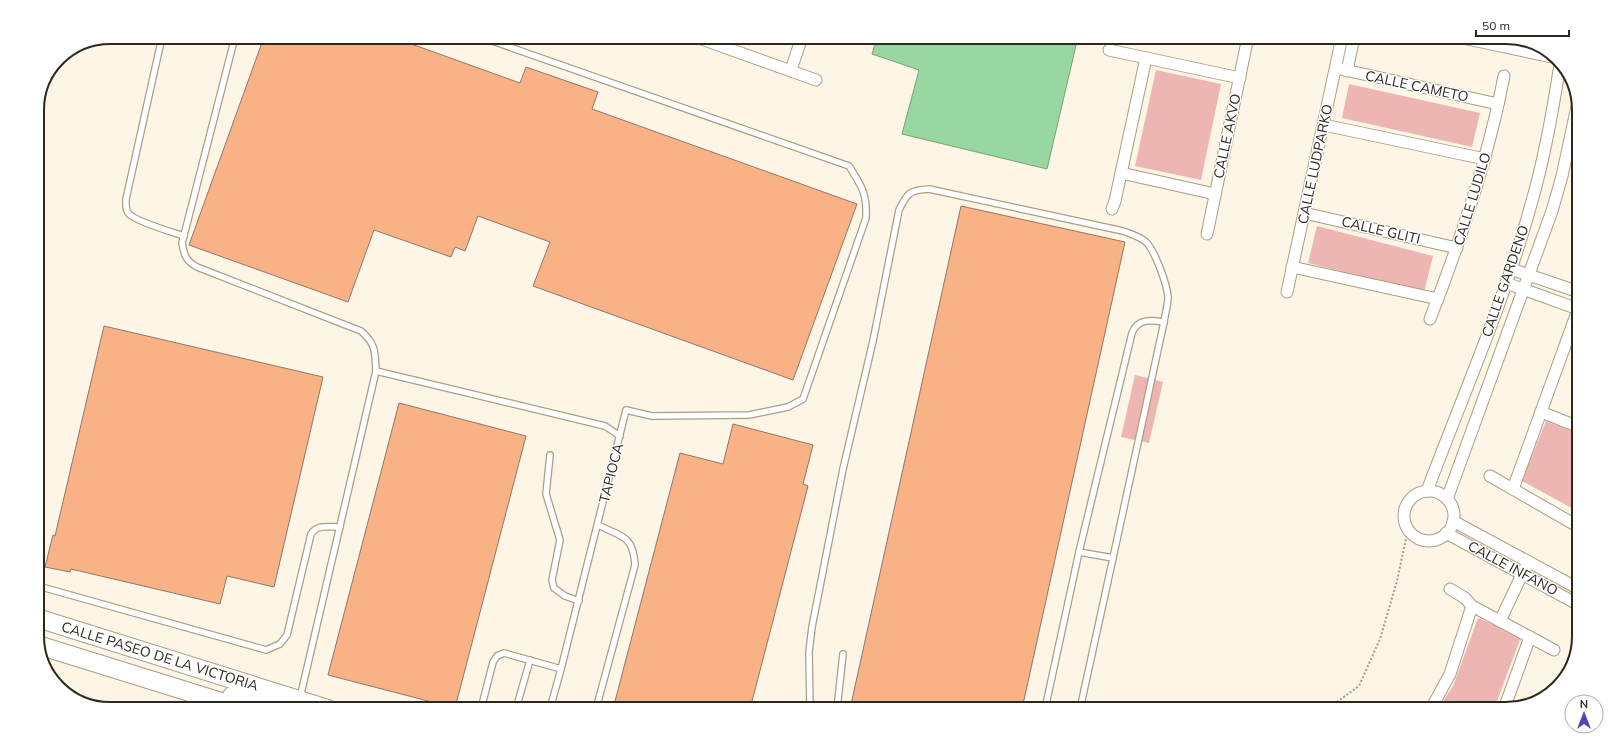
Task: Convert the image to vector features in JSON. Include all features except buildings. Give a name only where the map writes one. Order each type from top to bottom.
[{"type":"main road","name":"CALLE PASEO DE LA VICTORIA","points":[[44,620],[288,702]]},
{"type":"main road","name":"CALLE PASEO DE LA VICTORIA","points":[[45,647],[221,702]]},
{"type":"main road","points":[[192,693],[219,692],[253,702]]},
{"type":"street","points":[[716,44],[816,80]]},
{"type":"street","points":[[791,70],[800,44]]},
{"type":"street","name":"CALLE AKVO","points":[[1207,234],[1247,44]]},
{"type":"street","name":"CALLE LUDPARKO","points":[[1341,69],[1342,44]]},
{"type":"street","name":"CALLE LUDPARKO","points":[[1287,292],[1324,125],[1341,69],[1351,44]]},
{"type":"street","points":[[1491,44],[1541,55]]},
{"type":"street","name":"CALLE AKVO","points":[[1109,50],[1240,78]]},
{"type":"street","points":[[1112,209],[1146,58]]},
{"type":"street","name":"CALLE CAMETO","points":[[1341,69],[1498,104]]},
{"type":"street","name":"CALLE GARDENO","points":[[1427,491],[1511,269],[1538,179],[1548,135],[1559,71]]},
{"type":"street","name":"CALLE LUDILO","points":[[1430,319],[1457,248],[1485,159],[1504,76]]},
{"type":"street","points":[[1324,125],[1485,159]]},
{"type":"street","name":"CALLE GARDENO","points":[[1448,499],[1552,211],[1562,176],[1572,130]]},
{"type":"street","name":"CALLE AKVO","points":[[1121,172],[1215,194]]},
{"type":"street","name":"CALLE GLITI","points":[[1304,213],[1457,248]]},
{"type":"street","points":[[1292,268],[1438,298]]},
{"type":"street","points":[[1511,269],[1572,290]]},
{"type":"street","points":[[1506,283],[1572,306]]},
{"type":"street","points":[[1513,489],[1541,412],[1572,338]]},
{"type":"street","points":[[1541,412],[1572,423]]},
{"type":"street","points":[[1490,476],[1572,523]]},
{"type":"street","points":[[1427,491],[1437,492],[1448,499],[1452,508],[1453,521],[1446,533],[1441,537],[1429,540],[1417,537],[1408,529],[1404,517],[1406,505],[1415,495],[1427,491]]},
{"type":"street","name":"CALLE INFANO","points":[[1453,521],[1572,585]]},
{"type":"street","name":"CALLE INFANO","points":[[1446,533],[1572,600]]},
{"type":"street","points":[[1500,621],[1528,562]]},
{"type":"street","points":[[1450,589],[1465,598],[1472,606],[1554,650]]},
{"type":"street","points":[[1435,702],[1450,674],[1461,645],[1472,606]]},
{"type":"street","points":[[1507,702],[1530,637]]},
{"type":"lane","points":[[160,44],[126,199],[126,208],[129,214],[138,219],[184,236]]},
{"type":"lane","points":[[233,44],[182,243],[184,254],[188,263],[361,331],[371,340],[375,352],[376,371],[340,527],[295,702]]},
{"type":"lane","points":[[501,44],[849,166],[862,187],[867,200],[866,218],[803,400],[788,408],[749,416],[652,416],[626,410],[620,436]]},
{"type":"lane","points":[[810,702],[809,652],[823,563],[873,341],[899,210],[906,197],[915,190],[928,189],[1123,231],[1138,237],[1146,243],[1162,273],[1168,297],[1164,322],[1082,702]]},
{"type":"lane","points":[[1047,702],[1079,552],[1132,333],[1135,326],[1143,321],[1150,320],[1164,322]]},
{"type":"lane","name":"TAPIOCA","points":[[376,371],[605,426],[620,436],[562,669],[552,702]]},
{"type":"lane","points":[[550,455],[546,494],[560,540],[552,580],[554,588],[565,596],[578,601]]},
{"type":"lane","points":[[598,525],[628,540],[634,550],[635,565],[598,702]]},
{"type":"lane","points":[[44,588],[266,650],[280,644],[287,635],[311,534],[315,528],[322,526],[340,527]]},
{"type":"lane","points":[[1079,552],[1113,558]]},
{"type":"lane","points":[[483,702],[493,662],[497,656],[504,653],[562,669]]},
{"type":"lane","points":[[838,702],[843,654]]},
{"type":"lane","points":[[518,702],[530,660]]},
{"type":"path","points":[[1337,702],[1359,686],[1380,639],[1397,581],[1408,529]]},
{"type":"shaded area","points":[[875,44],[1076,44],[1047,169],[902,134],[919,70],[872,54]]},
{"type":"shaded area","points":[[1156,70],[1221,84],[1201,180],[1135,166]]},
{"type":"shaded area","points":[[1349,84],[1480,113],[1472,147],[1342,118]]},
{"type":"shaded area","points":[[1317,226],[1433,256],[1424,292],[1308,263]]},
{"type":"shaded area","points":[[1135,375],[1163,382],[1149,443],[1121,437]]},
{"type":"shaded area","points":[[1546,421],[1572,431],[1572,508],[1522,481]]},
{"type":"shaded area","points":[[1478,618],[1521,637],[1497,702],[1443,702],[1453,686]]}]
